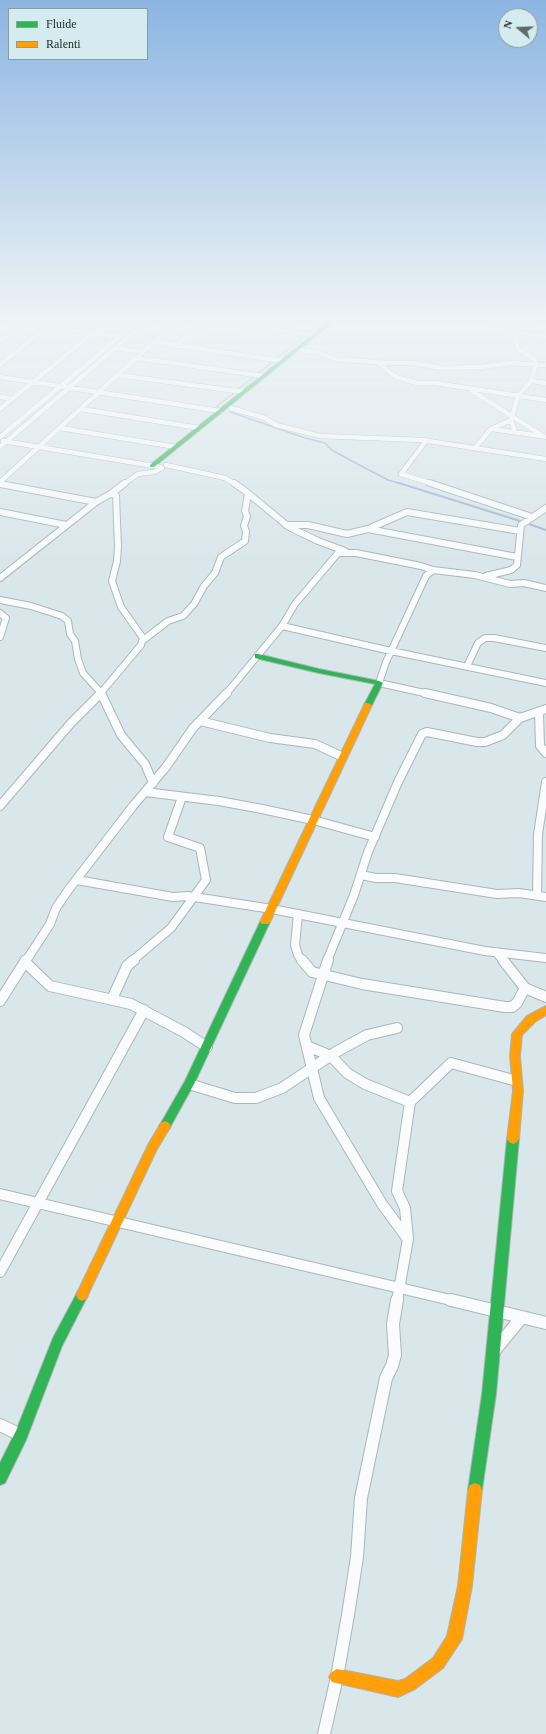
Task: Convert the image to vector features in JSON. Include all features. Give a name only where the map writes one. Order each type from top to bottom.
[{"type":"street","points":[[0,410],[11,400]]},
{"type":"street","points":[[0,437],[44,400]]},
{"type":"street","points":[[0,447],[3,441],[53,400]]},
{"type":"street","points":[[0,483],[91,400]]},
{"type":"street","points":[[150,400],[220,411]]},
{"type":"street","points":[[152,466],[234,400]]},
{"type":"street","points":[[1,574],[96,502],[112,493],[138,474],[154,472],[164,466],[241,400]]},
{"type":"street","points":[[485,400],[512,418],[546,437]]},
{"type":"street","points":[[516,432],[512,418],[517,400]]},
{"type":"street","points":[[231,408],[265,418],[276,425],[320,436],[426,441],[546,459]]},
{"type":"street","points":[[81,409],[199,428]]},
{"type":"street","points":[[475,448],[491,429],[512,418]]},
{"type":"street","points":[[60,428],[176,446]]},
{"type":"street","points":[[491,429],[546,437]]},
{"type":"street","points":[[3,441],[152,466],[164,466],[225,478],[248,493],[286,525],[318,541],[346,552],[385,558],[433,570],[483,577],[510,584],[524,583],[546,588]]},
{"type":"street","points":[[426,441],[402,470],[401,474],[532,517]]},
{"type":"street","points":[[0,483],[96,502]]},
{"type":"street","points":[[112,493],[116,496],[118,547],[117,561],[112,581],[121,607],[140,633],[143,638],[142,641]]},
{"type":"street","points":[[0,806],[71,723],[101,693],[142,641],[157,627],[168,621],[183,616],[194,604],[204,586],[215,573],[221,557],[246,541],[246,531],[244,526],[247,516],[244,511],[248,493]]},
{"type":"street","points":[[483,577],[511,570],[517,565],[521,524],[546,508]]},
{"type":"street","points":[[0,512],[66,525]]},
{"type":"street","points":[[286,525],[308,525],[347,534],[368,529],[407,512],[520,531]]},
{"type":"street","points":[[368,529],[518,557]]},
{"type":"street","points":[[0,1000],[50,924],[56,908],[77,880],[200,721],[225,695],[282,626],[296,604],[319,574],[338,553],[346,552]]},
{"type":"street","points":[[0,1478],[21,1435],[57,1342],[78,1303],[153,1146],[189,1084],[379,682],[391,651],[426,576],[433,570]]},
{"type":"street","points":[[0,600],[31,606],[62,616],[68,621],[70,634],[75,641],[78,659],[83,673],[101,693],[121,735],[145,764],[153,783]]},
{"type":"street","points":[[0,613],[6,618],[0,637]]},
{"type":"street","points":[[282,626],[391,651],[546,683]]},
{"type":"street","points":[[467,666],[478,643],[485,638],[494,638],[546,648]]},
{"type":"street","points":[[258,656],[319,671],[379,682],[491,708],[520,718]]},
{"type":"street","points":[[408,1239],[382,1204],[319,1098],[304,1035],[322,975],[375,837],[398,782],[422,734],[427,732],[477,742],[485,742],[502,735],[520,718],[542,711],[540,746],[546,753]]},
{"type":"street","points":[[200,721],[270,738],[314,744],[343,757]]},
{"type":"street","points":[[537,895],[538,834],[546,782]]},
{"type":"street","points":[[145,792],[219,801],[313,820],[375,837]]},
{"type":"street","points":[[112,999],[126,966],[171,928],[206,880],[200,848],[168,837],[182,796]]},
{"type":"street","points":[[361,875],[376,878],[395,878],[497,894],[537,895],[546,897]]},
{"type":"street","points":[[77,880],[173,897],[188,896],[272,909],[496,952],[546,958]]},
{"type":"street","points":[[298,914],[295,945],[298,955],[306,967],[312,972],[398,991],[505,1007],[512,1007],[517,1002],[525,988]]},
{"type":"street","points":[[496,952],[525,988],[546,997]]},
{"type":"street","points":[[25,962],[50,986],[132,1004],[184,1032],[207,1047]]},
{"type":"street","points":[[0,1272],[144,1010]]},
{"type":"street","points":[[337,1677],[398,1689],[410,1684],[438,1663],[454,1639],[465,1586],[475,1488],[489,1394],[518,1099],[515,1056],[517,1034],[531,1019],[546,1010]]},
{"type":"street","points":[[189,1084],[235,1098],[256,1098],[282,1088],[331,1056],[367,1035],[397,1028]]},
{"type":"street","points":[[306,1046],[331,1056],[347,1073],[365,1084],[410,1102]]},
{"type":"street","points":[[324,1734],[337,1677],[348,1615],[357,1557],[361,1498],[386,1378],[392,1366],[395,1355],[393,1324],[398,1288],[408,1239],[405,1208],[397,1191],[410,1102],[451,1063],[517,1081]]},
{"type":"street","points":[[0,1194],[546,1323]]},
{"type":"street","points":[[492,1354],[522,1317]]},
{"type":"street","points":[[0,1425],[21,1435]]},
{"type":"waterway","points":[[218,408],[217,406],[225,400]]},
{"type":"waterway","points":[[230,412],[305,438],[325,443],[332,450],[348,459],[388,480],[402,484]]},
{"type":"waterway","points":[[399,483],[520,521]]},
{"type":"waterway","points":[[529,524],[546,530]]},
{"type":"traffic: fast","points":[[152,466],[234,400]]},
{"type":"traffic: fast","points":[[258,656],[319,671],[379,683],[368,705]]},
{"type":"traffic: fast","points":[[165,1126],[189,1084],[265,922]]},
{"type":"traffic: fast","points":[[475,1490],[489,1394],[513,1139]]},
{"type":"traffic: fast","points":[[0,1478],[21,1435],[57,1342],[82,1295]]},
{"type":"traffic: slow","points":[[265,922],[368,705]]},
{"type":"traffic: slow","points":[[513,1139],[518,1091],[515,1056],[517,1034],[531,1019],[546,1010]]},
{"type":"traffic: slow","points":[[82,1295],[153,1146],[165,1126]]},
{"type":"traffic: slow","points":[[337,1677],[398,1689],[410,1684],[438,1663],[454,1639],[465,1586],[475,1490]]}]
